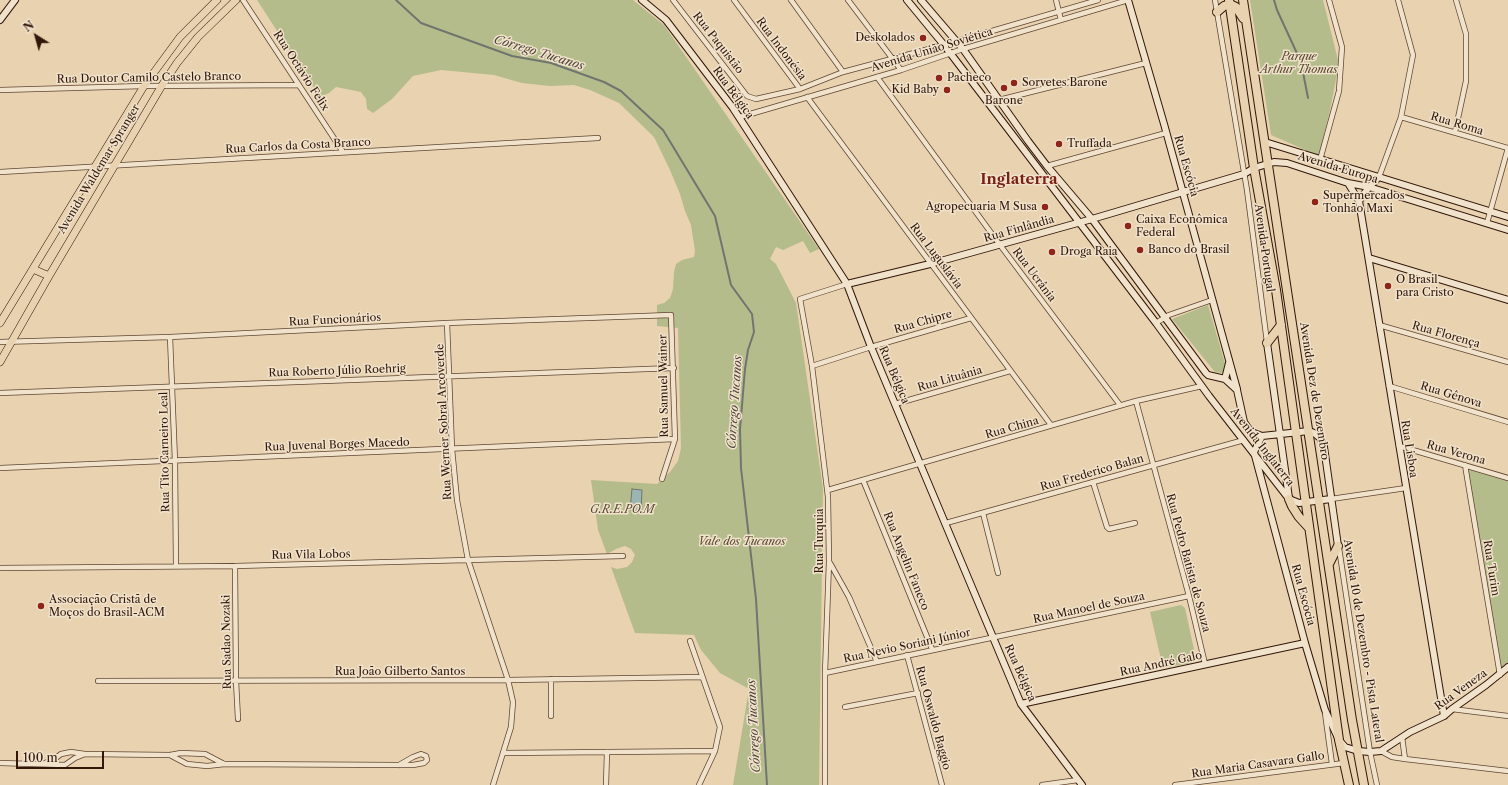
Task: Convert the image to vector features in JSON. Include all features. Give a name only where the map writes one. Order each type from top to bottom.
[{"type":"highway","name":"Avenida Dez de Dezembro","points":[[1242,0],[1364,785]]},
{"type":"highway","points":[[1217,12],[1230,2],[1236,7],[1245,21]]},
{"type":"highway","name":"Avenida Dez de Dezembro","points":[[1230,2],[1254,168],[1276,290],[1339,740],[1348,785]]},
{"type":"highway","points":[[1268,343],[1281,325]]},
{"type":"highway","points":[[1290,499],[1292,506],[1299,517],[1309,528]]},
{"type":"highway","points":[[1329,564],[1338,546]]},
{"type":"main road","name":"Avenida Waldemar Spranger","points":[[0,323],[144,86],[180,38],[217,0]]},
{"type":"main road","name":"Avenida Waldemar Spranger","points":[[0,362],[113,166],[161,87],[177,63],[198,37],[236,0]]},
{"type":"main road","points":[[33,269],[49,276]]},
{"type":"street","points":[[0,20],[15,0]]},
{"type":"street","name":"Rua Octávio Felix","points":[[243,0],[343,152]]},
{"type":"street","name":"Rua Bélgica","points":[[642,0],[666,20],[740,117],[847,284],[871,347],[1021,704],[1080,782]]},
{"type":"street","name":"Rua Paquistão","points":[[673,0],[748,96]]},
{"type":"street","name":"Rua Indonésia","points":[[734,0],[800,89]]},
{"type":"street","points":[[791,0],[843,72]]},
{"type":"street","points":[[848,0],[901,70]]},
{"type":"street","points":[[909,2],[920,0],[963,49],[1028,141],[1092,219],[1208,375],[1207,380],[1202,386]]},
{"type":"street","points":[[1056,0],[1061,20]]},
{"type":"street","name":"Avenida União Soviética","points":[[748,96],[756,99],[800,89],[843,72],[893,60],[1098,0]]},
{"type":"street","name":"Avenida União Soviética","points":[[740,117],[901,70],[963,49],[1128,0]]},
{"type":"street","name":"Rua Escócia","points":[[1128,0],[1164,124],[1237,390]]},
{"type":"street","name":"Avenida Portugal","points":[[1215,0],[1244,174],[1290,499]]},
{"type":"street","points":[[1320,160],[1339,90],[1342,47],[1329,0]]},
{"type":"street","points":[[1348,183],[1359,200],[1368,187],[1379,177],[1401,117],[1413,55],[1398,0]]},
{"type":"street","points":[[1455,132],[1466,81],[1466,34],[1456,0]]},
{"type":"street","name":"Avenida Inglaterra","points":[[909,2],[944,45],[1156,323],[1202,386],[1290,499],[1295,502],[1331,499]]},
{"type":"street","points":[[999,100],[1146,63]]},
{"type":"street","name":"Rua Ucrânia","points":[[877,77],[1120,405]]},
{"type":"street","name":"Rua Doutor Camilo Castelo Branco","points":[[0,90],[144,86],[299,85]]},
{"type":"street","name":"Rua Luguslávia","points":[[807,97],[1051,426]]},
{"type":"street","name":"Rua Roma","points":[[1401,117],[1508,148]]},
{"type":"street","points":[[1014,138],[1022,132]]},
{"type":"street","points":[[1047,166],[1166,133]]},
{"type":"street","name":"Rua Carlos da Costa Branco","points":[[0,172],[94,168],[598,138]]},
{"type":"street","points":[[1021,147],[1028,141]]},
{"type":"street","name":"Avenida Europa","points":[[1265,142],[1508,217]]},
{"type":"street","points":[[1487,223],[1508,148]]},
{"type":"street","name":"Avenida Europa","points":[[1244,174],[1254,168],[1268,163],[1287,163],[1348,183],[1368,187],[1508,230]]},
{"type":"street","name":"Rua Finlândia","points":[[800,299],[847,284],[1000,245],[1183,193],[1244,174]]},
{"type":"street","name":"Rua Lisboa","points":[[1359,200],[1444,716]]},
{"type":"street","points":[[1369,258],[1508,300]]},
{"type":"street","name":"Rua Turquia","points":[[800,299],[812,366],[828,490],[830,562],[825,673],[824,785]]},
{"type":"street","points":[[1156,323],[1165,317],[1212,300]]},
{"type":"street","name":"Rua Funcionários","points":[[0,342],[170,337],[447,323],[671,315]]},
{"type":"street","name":"Rua Samuel Wainer","points":[[662,479],[675,439],[674,368],[671,315]]},
{"type":"street","name":"Rua Chipre","points":[[812,366],[971,318]]},
{"type":"street","name":"Rua Werner Sobral Arcoverde","points":[[447,323],[452,449],[457,500],[468,560],[508,680],[513,702],[511,727],[493,785]]},
{"type":"street","name":"Rua Florença","points":[[1379,325],[1508,362]]},
{"type":"street","name":"Rua Tito Carneiro Leal","points":[[170,337],[175,461],[176,566]]},
{"type":"street","points":[[1225,379],[1230,362]]},
{"type":"street","name":"Rua Roberto Júlio Roehrig","points":[[0,393],[674,368]]},
{"type":"street","name":"Rua Lituânia","points":[[895,404],[1010,371]]},
{"type":"street","name":"Avenida Inglaterra","points":[[1208,375],[1225,379],[1237,390],[1244,422],[1254,433],[1262,436],[1309,431]]},
{"type":"street","name":"Rua China","points":[[828,490],[1120,405],[1202,386]]},
{"type":"street","name":"Rua Gênova","points":[[1389,386],[1508,422]]},
{"type":"street","name":"Rua Pedro Batista de Souza","points":[[1136,401],[1189,596],[1205,664]]},
{"type":"street","points":[[1309,431],[1320,438],[1324,447],[1331,499],[1406,488]]},
{"type":"street","points":[[1254,452],[1262,436]]},
{"type":"street","name":"Rua Juvenal Borges Macedo","points":[[0,468],[675,439]]},
{"type":"street","name":"Rua Frederico Balan","points":[[946,523],[1244,440]]},
{"type":"street","name":"Rua Verona","points":[[1399,446],[1465,464],[1508,478]]},
{"type":"street","name":"Rua Escócia","points":[[1254,452],[1305,643],[1325,710],[1339,740]]},
{"type":"street","name":"Rua Turim","points":[[1465,464],[1500,675]]},
{"type":"street","name":"Rua Angelin Faneco","points":[[863,480],[932,649]]},
{"type":"street","points":[[1093,482],[1107,527],[1109,529],[1135,524]]},
{"type":"street","name":"Avenida 10 de Dezembro - Pista Lateral","points":[[1331,499],[1376,785]]},
{"type":"street","points":[[983,513],[998,573]]},
{"type":"street","name":"Rua Vila Lobos","points":[[0,568],[235,566],[623,556]]},
{"type":"street","points":[[830,562],[850,597],[877,662]]},
{"type":"street","name":"Rua Sadao Nozaki","points":[[235,566],[236,681],[238,719]]},
{"type":"street","name":"Rua Manoel de Souza","points":[[993,638],[1189,596]]},
{"type":"street","name":"Rua Nevio Soriani Júnior","points":[[825,673],[932,649],[993,638]]},
{"type":"street","points":[[690,641],[720,727],[715,751],[699,785]]},
{"type":"street","name":"Rua André Galo","points":[[1021,704],[1305,643]]},
{"type":"street","name":"Rua Oswaldo Baggio","points":[[908,655],[942,785]]},
{"type":"street","name":"Rua Veneza","points":[[1358,751],[1381,751],[1402,737],[1444,716],[1500,675],[1508,667]]},
{"type":"street","name":"Rua João Gilberto Santos","points":[[98,681],[551,680],[702,677]]},
{"type":"street","points":[[551,680],[551,716]]},
{"type":"street","points":[[845,708],[918,693]]},
{"type":"street","points":[[1452,709],[1508,716]]},
{"type":"street","points":[[1325,710],[1332,764]]},
{"type":"street","points":[[1402,737],[1405,760]]},
{"type":"street","points":[[1339,740],[1345,747],[1358,751]]},
{"type":"street","points":[[503,753],[715,751]]},
{"type":"street","points":[[1381,751],[1392,757],[1405,760],[1508,771]]},
{"type":"street","points":[[42,764],[66,753],[76,752],[85,754],[205,754],[225,764]]},
{"type":"street","points":[[606,752],[606,785]]},
{"type":"street","points":[[66,753],[69,758],[69,763]]},
{"type":"street","points":[[187,764],[186,758],[189,753]]},
{"type":"street","points":[[0,763],[61,765],[69,763],[75,758],[85,754]]},
{"type":"street","points":[[170,755],[187,764],[207,766],[225,764],[399,765],[414,765],[424,763],[427,760],[426,756],[421,754],[399,765]]},
{"type":"street","points":[[58,756],[58,762],[61,765]]},
{"type":"street","points":[[207,766],[210,762],[210,757]]},
{"type":"street","points":[[413,757],[412,760],[414,765]]},
{"type":"street","name":"Rua Maria Casavara Gallo","points":[[1175,785],[1344,762]]},
{"type":"street","points":[[1042,785],[1080,782]]},
{"type":"green space","name":"Vale dos Tucanos","points":[[257,0],[633,0],[664,25],[819,249],[810,253],[803,241],[783,250],[776,247],[770,259],[776,264],[796,303],[823,489],[819,785],[733,785],[749,689],[720,673],[701,650],[694,635],[635,633],[611,567],[617,569],[627,567],[632,562],[635,555],[631,549],[625,546],[607,554],[598,530],[591,480],[657,484],[670,472],[678,461],[681,448],[678,328],[657,326],[657,305],[664,303],[670,298],[673,289],[676,264],[682,260],[694,257],[695,251],[691,225],[680,194],[654,137],[619,103],[590,90],[574,85],[550,86],[522,83],[494,75],[441,70],[413,76],[392,99],[373,113],[367,109],[366,99],[361,92],[336,87],[329,93],[320,97]]},
{"type":"green space","name":"Parque Arthur Thomas","points":[[1250,0],[1323,0],[1339,64],[1319,156],[1271,135]]},
{"type":"green space","points":[[1208,305],[1227,370],[1223,373],[1215,372],[1172,319]]},
{"type":"green space","points":[[1465,465],[1508,480],[1508,667],[1500,675]]},
{"type":"green space","points":[[1181,605],[1185,608],[1195,659],[1191,663],[1163,668],[1150,612]]},
{"type":"water","points":[[632,489],[642,490],[641,511],[630,510]]},
{"type":"waterway","name":"Córrego Tucanos","points":[[396,0],[421,23],[512,56],[551,63],[604,82],[621,91],[663,130],[715,216],[731,285],[752,314],[754,332],[748,350],[745,369],[740,429],[741,468],[756,599],[767,785]]},
{"type":"waterway","points":[[1274,0],[1277,10],[1301,62],[1308,98]]},
{"type":"place","name":"Deskolados","points":[[923,38]]},
{"type":"place","name":"Pacheco","points":[[939,78]]},
{"type":"place","name":"Sorvetes Barone","points":[[1014,83]]},
{"type":"place","name":"Barone","points":[[1004,88]]},
{"type":"place","name":"Kid Baby","points":[[947,90]]},
{"type":"place","name":"Truffada","points":[[1059,144]]},
{"type":"place","name":"Supermercados Tonhão Maxi","points":[[1315,202]]},
{"type":"place","name":"Agropecuaria M Susa","points":[[1045,207]]},
{"type":"place","name":"Caixa Econômica Federal","points":[[1128,226]]},
{"type":"place","name":"Banco do Brasil","points":[[1140,250]]},
{"type":"place","name":"Droga Raia","points":[[1052,252]]},
{"type":"place","name":"O Brasil para Cristo","points":[[1388,286]]},
{"type":"place","name":"Associação Cristã de Moços do Brasil-ACM","points":[[41,606]]},
{"type":"district","name":"Inglaterra","points":[[1019,180]]},
{"type":"park label","name":"G.R.E.PO.M","points":[[622,510]]}]
